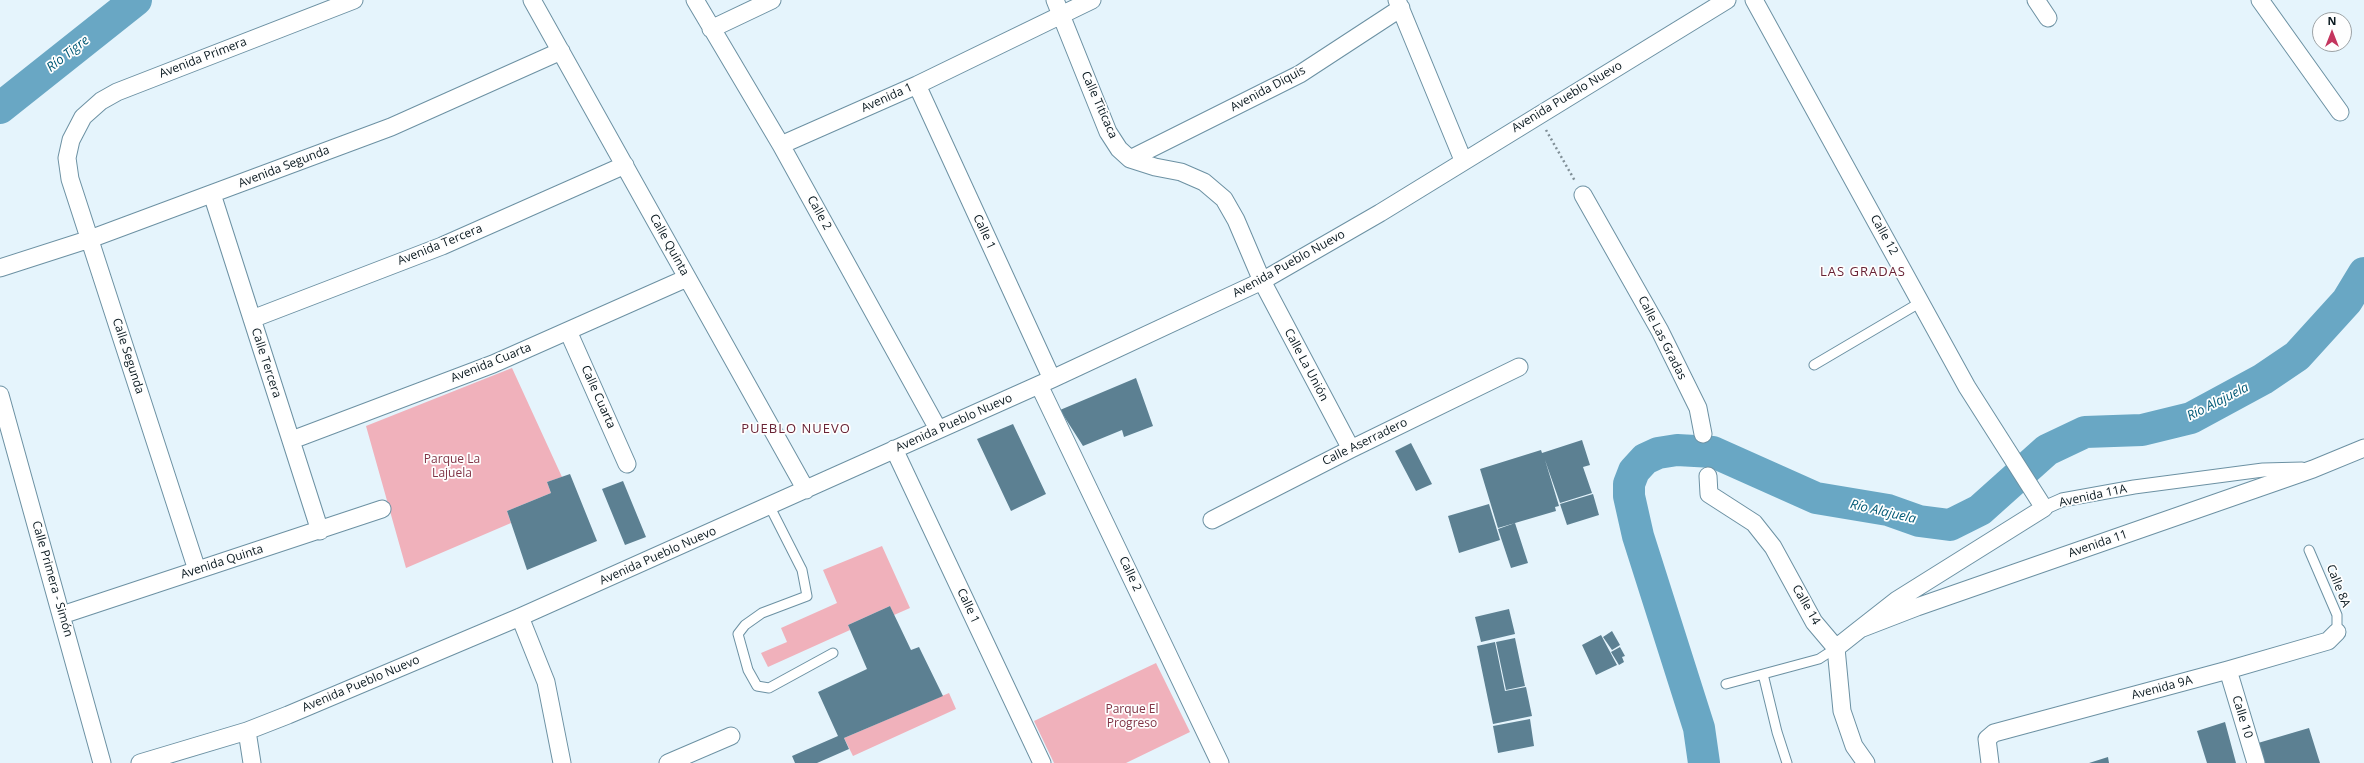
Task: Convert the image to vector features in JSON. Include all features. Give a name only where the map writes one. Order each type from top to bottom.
[{"type":"street","name":"Avenida Primera","points":[[71,140],[83,117],[101,101],[117,92],[354,0]]},
{"type":"street","name":"Calle Quinta","points":[[532,0],[806,490]]},
{"type":"street","name":"Calle 2","points":[[695,0],[711,29],[782,145],[938,429]]},
{"type":"street","points":[[711,29],[772,0]]},
{"type":"street","name":"Avenida 1","points":[[782,145],[992,49],[1058,8],[1092,0]]},
{"type":"street","name":"Avenida Pueblo Nuevo","points":[[140,763],[247,730],[520,617],[770,507],[938,429],[1046,382],[1262,281],[1380,213],[1464,160],[1727,0]]},
{"type":"street","name":"Calle 12","points":[[1754,0],[1967,387],[2044,508]]},
{"type":"street","points":[[2036,0],[2048,18]]},
{"type":"street","points":[[2260,0],[2340,112]]},
{"type":"street","points":[[1399,4],[1464,160]]},
{"type":"street","name":"Avenida Diquis","points":[[1130,159],[1300,74],[1399,4]]},
{"type":"street","name":"Calle Titicaca","points":[[1058,8],[1108,132],[1119,149],[1130,159],[1155,167],[1180,172],[1204,182],[1224,199],[1236,220],[1262,281]]},
{"type":"street","name":"Avenida Segunda","points":[[0,268],[90,239],[391,127],[561,51]]},
{"type":"street","name":"Calle 1","points":[[916,85],[1046,382]]},
{"type":"street","name":"Calle Segunda","points":[[71,140],[67,158],[70,179],[197,570]]},
{"type":"street","name":"Avenida Tercera","points":[[252,319],[442,246],[625,165]]},
{"type":"street","name":"Calle Tercera","points":[[212,194],[320,531]]},
{"type":"street","name":"Calle Las Gradas","points":[[1583,195],[1660,331],[1698,408],[1703,434]]},
{"type":"street","name":"Avenida Cuarta","points":[[292,440],[493,364],[688,278]]},
{"type":"street","name":"Calle La Unión","points":[[1262,281],[1351,449]]},
{"type":"street","name":"Calle Cuarta","points":[[568,331],[627,464]]},
{"type":"street","name":"Calle Aserradero","points":[[1212,520],[1351,449],[1519,367]]},
{"type":"street","name":"Calle 2","points":[[1046,382],[1220,763]]},
{"type":"street","name":"Calle Primera - Simón","points":[[0,396],[102,763]]},
{"type":"street","name":"Avenida 11","points":[[1836,648],[1860,629],[2313,469],[2364,448]]},
{"type":"street","name":"Calle 1","points":[[894,450],[1042,763]]},
{"type":"street","name":"Avenida 11A","points":[[1860,629],[1897,600],[2044,508],[2062,500],[2134,487],[2263,470],[2313,469]]},
{"type":"street","name":"Calle 14","points":[[1708,476],[1709,494],[1754,523],[1773,547],[1814,622],[1836,648]]},
{"type":"street","name":"Avenida Quinta","points":[[62,615],[320,531],[382,509]]},
{"type":"street","points":[[520,617],[546,682],[562,763]]},
{"type":"street","name":"Avenida 9A","points":[[1990,763],[1986,739],[1994,733],[2228,670],[2328,641],[2337,632]]},
{"type":"street","points":[[1836,648],[1842,711],[1854,746],[1866,763]]},
{"type":"street","name":"Calle 10","points":[[2228,670],[2256,763]]},
{"type":"street","points":[[247,730],[252,763]]},
{"type":"street","points":[[668,763],[730,736]]},
{"type":"lane","points":[[1814,365],[1921,302]]},
{"type":"lane","points":[[770,507],[802,570],[806,596],[762,613],[745,625],[738,634],[748,670],[757,686],[769,688],[833,653]]},
{"type":"lane","name":"Calle 8A","points":[[2309,550],[2337,614],[2337,632]]},
{"type":"lane","points":[[1726,684],[1819,659],[1836,648]]},
{"type":"lane","points":[[1763,674],[1777,732],[1787,763]]},
{"type":"path","points":[[1538,115],[1583,195]]},
{"type":"green space","name":"Parque La Lajuela","points":[[512,368],[562,477],[547,482],[551,493],[507,511],[511,523],[406,568],[366,426]]},
{"type":"green space","points":[[882,546],[910,608],[894,615],[890,606],[848,625],[850,630],[768,667],[761,653],[787,642],[781,628],[837,603],[823,570]]},
{"type":"green space","name":"Parque El Progreso","points":[[1156,663],[1190,732],[1126,763],[1054,763],[1034,721]]},
{"type":"green space","points":[[949,693],[956,709],[853,756],[844,738]]},
{"type":"building","points":[[1136,378],[1153,426],[1124,437],[1122,430],[1083,446],[1060,410]]},
{"type":"building","points":[[1013,424],[1046,494],[1011,511],[977,439]]},
{"type":"building","points":[[1582,440],[1590,465],[1583,467],[1592,493],[1560,503],[1545,460],[1559,506],[1555,507],[1556,511],[1498,528],[1480,469],[1541,450],[1542,453]]},
{"type":"building","points":[[1411,443],[1432,484],[1416,491],[1395,451]]},
{"type":"building","points":[[570,474],[597,541],[527,570],[507,511],[551,493],[547,482]]},
{"type":"building","points":[[623,481],[646,537],[625,545],[602,489]]},
{"type":"building","points":[[1593,494],[1599,515],[1567,525],[1560,504]]},
{"type":"building","points":[[1489,504],[1500,540],[1459,553],[1448,516]]},
{"type":"building","points":[[1515,523],[1528,563],[1511,568],[1498,529]]},
{"type":"building","points":[[890,606],[911,650],[919,647],[943,696],[844,738],[849,749],[817,763],[795,763],[792,756],[838,736],[818,692],[867,669],[848,625]]},
{"type":"building","points":[[1509,609],[1515,634],[1481,642],[1475,617]]},
{"type":"building","points":[[1612,631],[1620,645],[1612,650],[1603,637]]},
{"type":"building","points":[[1601,635],[1617,665],[1596,675],[1582,645]]},
{"type":"building","points":[[1515,638],[1525,686],[1506,690],[1496,642]]},
{"type":"building","points":[[1495,642],[1505,691],[1526,687],[1532,716],[1493,724],[1477,646]]},
{"type":"building","points":[[1620,647],[1625,656],[1622,657],[1624,662],[1619,665],[1611,652]]},
{"type":"building","points":[[1530,719],[1534,746],[1498,753],[1493,726]]},
{"type":"building","points":[[2225,722],[2236,763],[2207,763],[2197,731]]},
{"type":"building","points":[[2309,728],[2320,763],[2264,763],[2258,743]]},
{"type":"building","points":[[2108,757],[2109,763],[2089,763]]},
{"type":"waterway","name":"Río Tigre","points":[[0,108],[136,0]]},
{"type":"waterway","name":"Río Alajuela","points":[[1704,763],[1699,728],[1638,536],[1629,496],[1629,484],[1634,471],[1645,459],[1658,453],[1677,450],[1713,452],[1816,498],[1888,510],[1919,521],[1950,525],[1980,510],[2047,450],[2085,432],[2142,430],[2191,418],[2263,379],[2297,356],[2347,301],[2364,273]]},
{"type":"district","name":"LAS GRADAS","points":[[1863,272]]},
{"type":"district","name":"PUEBLO NUEVO","points":[[796,429]]}]
